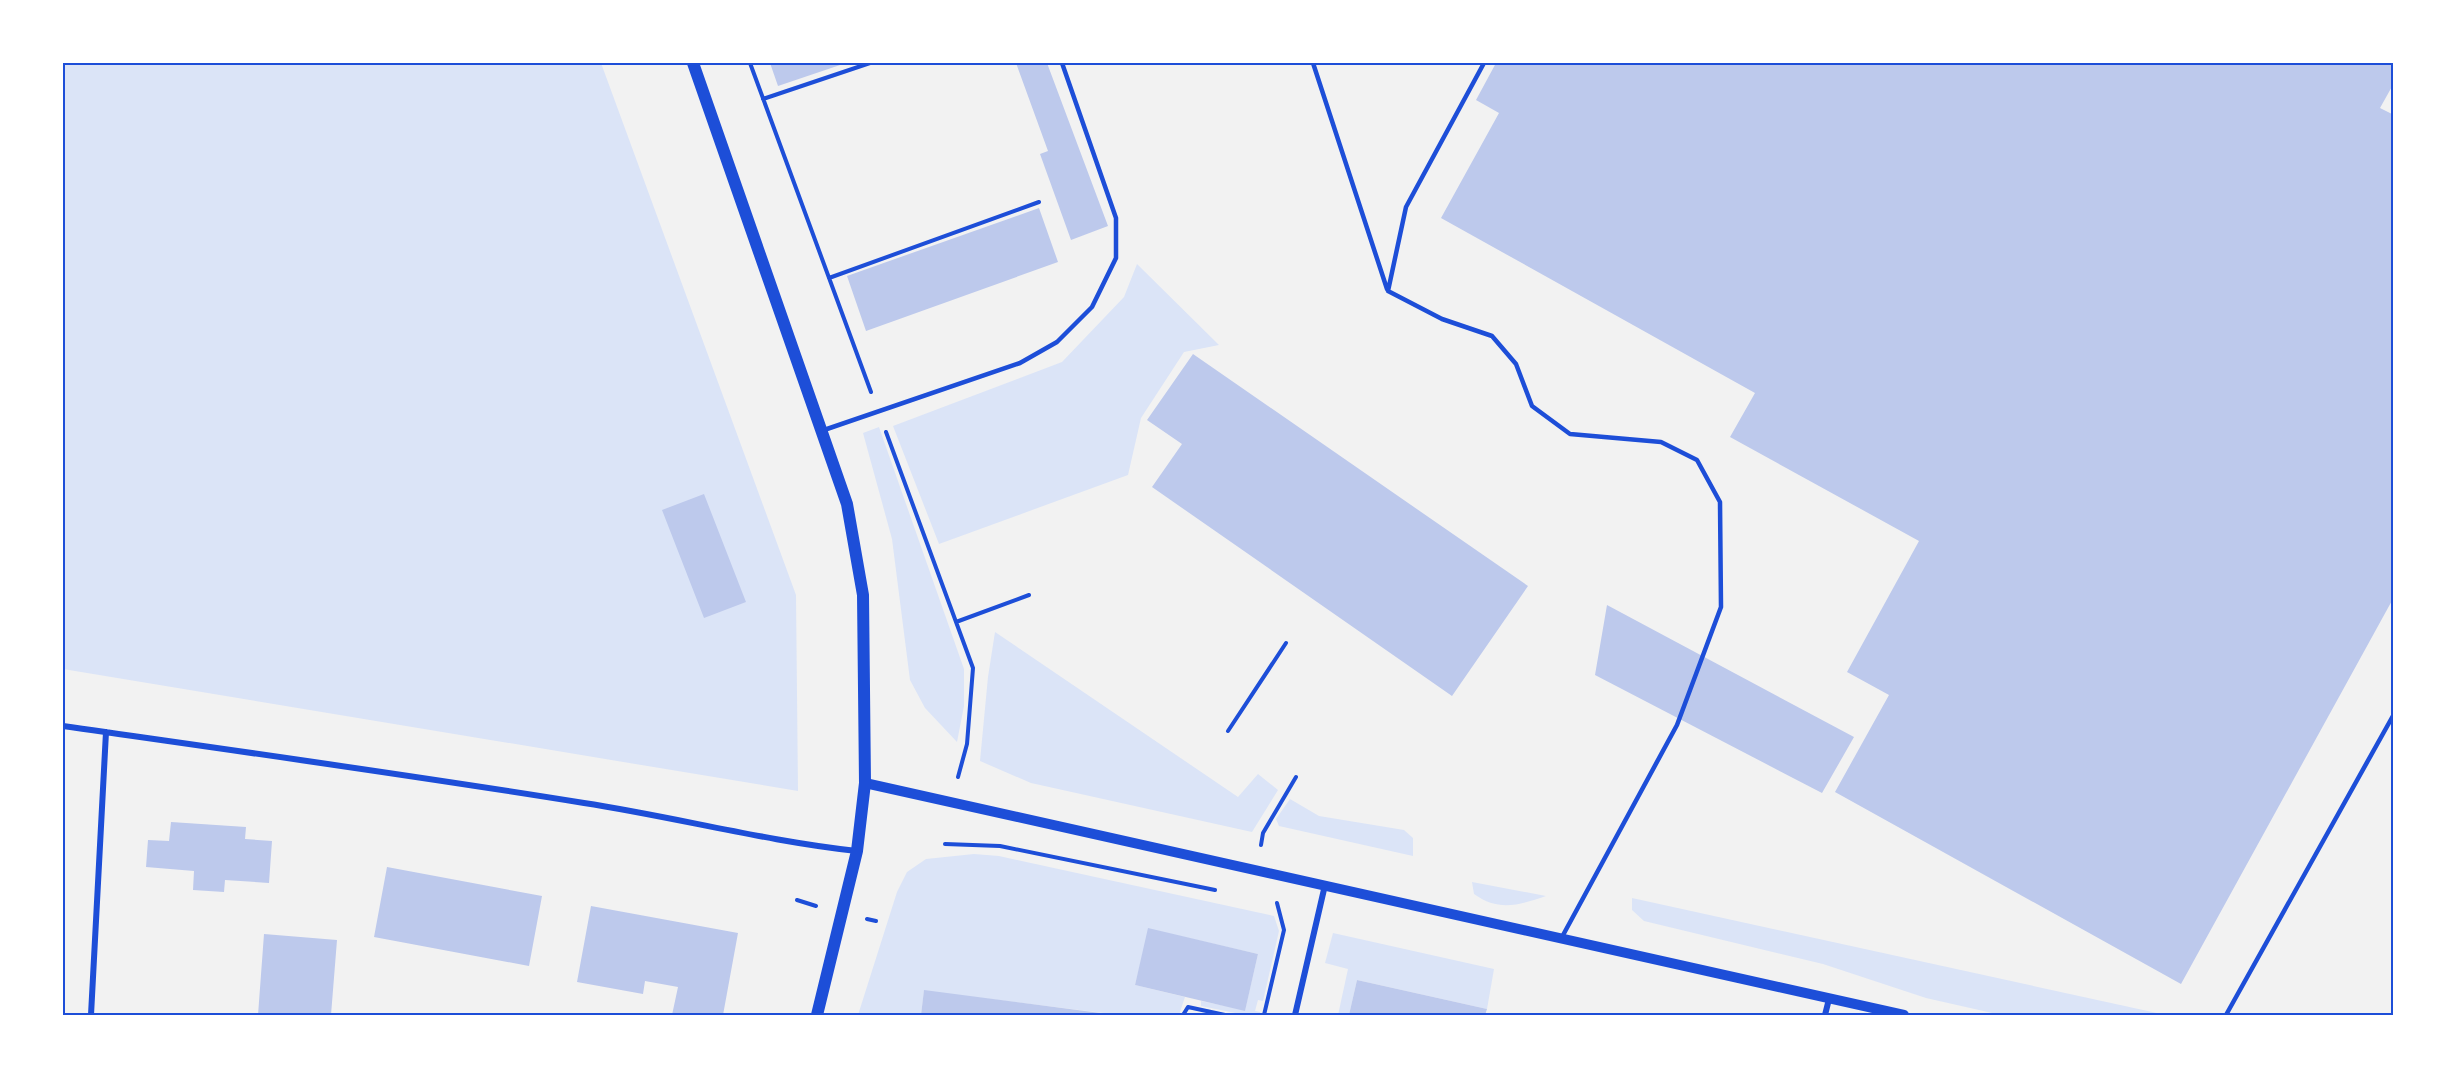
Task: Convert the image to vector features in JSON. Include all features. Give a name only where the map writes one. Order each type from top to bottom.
[{"type":"main road","points":[[693,63],[847,504],[863,596],[865,783],[857,850],[818,1015]]},
{"type":"street","points":[[63,726],[380,770],[601,805],[806,845],[857,850]]},
{"type":"street","points":[[91,1015],[106,732]]},
{"type":"street","points":[[865,783],[1904,1015]]},
{"type":"street","points":[[1295,1015],[1325,885]]},
{"type":"street","points":[[1825,1015],[1829,999]]},
{"type":"lane","points":[[821,431],[1020,363],[1057,342],[1092,307],[1116,258],[1116,218],[1062,63]]},
{"type":"lane","points":[[1313,63],[1388,291],[1442,319],[1492,336],[1516,364],[1532,406],[1570,434],[1661,442],[1697,460],[1720,502],[1721,607],[1677,725],[1562,938]]},
{"type":"lane","points":[[1388,291],[1406,207],[1484,63]]},
{"type":"lane","points":[[2226,1015],[2394,714]]},
{"type":"path","points":[[764,99],[870,63]]},
{"type":"path","points":[[829,278],[1039,202]]},
{"type":"path","points":[[956,622],[1029,595]]},
{"type":"path","points":[[1228,731],[1286,644]]},
{"type":"path","points":[[1257,870],[1263,833],[1296,777]]},
{"type":"path","points":[[945,844],[1000,846],[1219,891]]},
{"type":"path","points":[[1265,901],[1319,912]]},
{"type":"path","points":[[1264,1015],[1284,930],[1277,903]]},
{"type":"path","points":[[1183,1015],[1188,1007],[1225,1015]]},
{"type":"shaded area","points":[[63,63],[601,63],[796,595],[798,791],[63,669]]},
{"type":"shaded area","points":[[1137,264],[1219,345],[1184,352],[1141,418],[1128,475],[939,544],[893,426],[1062,362],[1124,297]]},
{"type":"shaded area","points":[[879,427],[964,669],[964,706],[957,742],[925,708],[910,680],[892,539],[863,433]]},
{"type":"shaded area","points":[[995,632],[1238,797],[1258,774],[1278,790],[1252,832],[1031,783],[980,761]]},
{"type":"shaded area","points":[[1290,799],[1319,816],[1404,830],[1413,838],[1413,856],[1279,826],[1276,819]]},
{"type":"shaded area","points":[[974,854],[999,856],[1274,916],[1279,931],[1263,1001],[1258,1000],[1255,1011],[1260,1012],[1260,1015],[1245,1015],[1201,1006],[1201,1001],[1245,1010],[1258,954],[1149,929],[1135,985],[1185,997],[1179,1015],[1120,1015],[924,991],[921,1015],[858,1015],[897,892],[907,872],[926,859]]},
{"type":"shaded area","points":[[1472,882],[1546,896],[1518,904],[1501,905],[1483,900],[1474,894]]},
{"type":"shaded area","points":[[1632,898],[2166,1015],[2001,1015],[1926,998],[1823,964],[1644,921],[1632,910]]},
{"type":"shaded area","points":[[1333,933],[1494,969],[1487,1009],[1357,980],[1349,1015],[1338,1015],[1348,969],[1325,963]]},
{"type":"building","points":[[770,63],[846,63],[778,86]]},
{"type":"building","points":[[1016,63],[1047,63],[1108,226],[1071,240],[1040,154],[1048,151]]},
{"type":"building","points":[[1496,63],[2394,63],[2394,83],[2380,108],[2394,115],[2394,597],[2181,984],[1835,792],[1889,695],[1847,672],[1919,541],[1730,437],[1755,393],[1441,218],[1499,113],[1476,100]]},
{"type":"building","points":[[1039,208],[1058,262],[866,331],[847,276]]},
{"type":"building","points":[[1193,354],[1528,586],[1452,696],[1152,487],[1182,444],[1147,420]]},
{"type":"building","points":[[704,494],[746,602],[704,618],[662,510]]},
{"type":"building","points":[[1607,605],[1854,737],[1822,793],[1595,675]]},
{"type":"building","points":[[171,822],[246,827],[245,839],[272,841],[269,883],[225,880],[224,892],[193,890],[194,871],[146,867],[148,840],[169,841]]},
{"type":"building","points":[[387,867],[542,896],[529,966],[374,937]]},
{"type":"building","points":[[591,906],[738,933],[723,1015],[672,1015],[678,987],[645,981],[643,994],[577,982]]},
{"type":"building","points":[[1148,928],[1258,954],[1245,1011],[1135,985]]},
{"type":"building","points":[[264,934],[337,940],[331,1015],[258,1015]]},
{"type":"building","points":[[1357,980],[1487,1009],[1485,1015],[1349,1015]]},
{"type":"building","points":[[924,990],[1108,1014],[1108,1015],[921,1015]]}]
